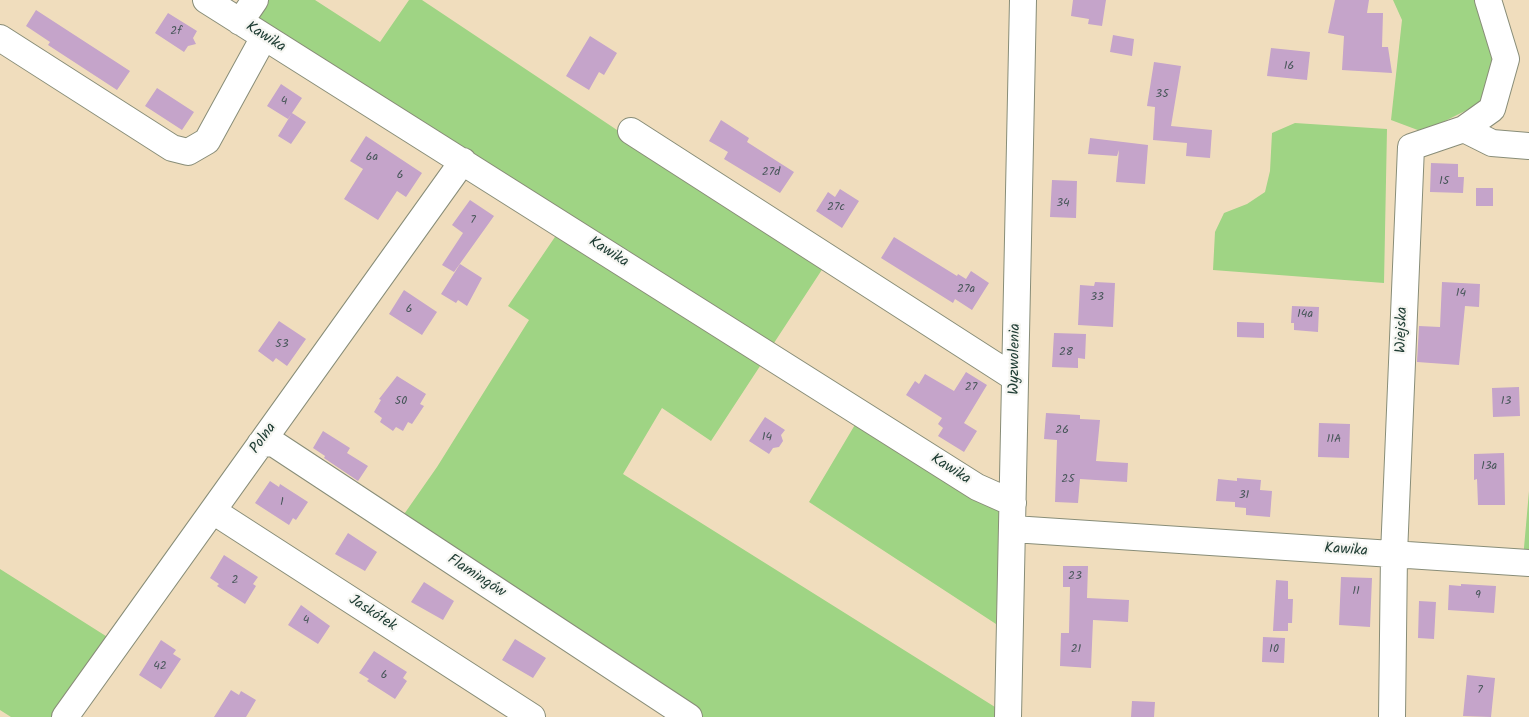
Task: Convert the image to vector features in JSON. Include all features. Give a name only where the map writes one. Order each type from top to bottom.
[{"type":"street","name":"Kawika","points":[[206,0],[977,487],[1013,503]]},
{"type":"street","points":[[240,22],[255,0]]},
{"type":"street","name":"Wyzwolenia","points":[[1008,717],[1023,0]]},
{"type":"street","name":"Wiejska","points":[[1392,717],[1394,554],[1411,147],[1464,129],[1492,109],[1506,59],[1488,0]]},
{"type":"street","points":[[0,38],[172,148],[188,152],[207,141],[264,37]]},
{"type":"street","points":[[1464,129],[1492,143],[1529,146]]},
{"type":"street","points":[[630,131],[1015,378]]},
{"type":"street","name":"Polna","points":[[65,717],[463,161]]},
{"type":"street","name":"Flamingów","points":[[260,444],[273,443],[689,717]]},
{"type":"street","name":"Jaskółek","points":[[213,511],[532,717]]},
{"type":"street","name":"Kawika","points":[[1012,528],[1529,564]]},
{"type":"green space","points":[[262,0],[315,0],[380,42],[409,0],[422,0],[623,134],[827,262],[772,346],[251,18]]},
{"type":"green space","points":[[1393,0],[1478,0],[1495,58],[1485,101],[1423,132],[1391,120],[1402,20]]},
{"type":"green space","points":[[1295,123],[1387,129],[1384,283],[1213,270],[1215,232],[1224,213],[1247,204],[1265,192],[1270,171],[1272,133]]},
{"type":"green space","points":[[559,231],[764,360],[711,441],[662,408],[623,474],[995,707],[995,717],[702,717],[400,520],[437,467],[529,320],[508,306]]},
{"type":"green space","points":[[856,423],[1001,510],[996,624],[809,502]]},
{"type":"green space","points":[[1529,491],[1529,559],[1523,559]]},
{"type":"green space","points":[[0,569],[109,638],[54,717],[11,717],[0,710]]},
{"type":"building","points":[[1073,0],[1106,0],[1102,26],[1088,24],[1089,19],[1071,16]]},
{"type":"building","points":[[1335,0],[1369,0],[1367,13],[1383,13],[1382,47],[1388,47],[1392,73],[1342,70],[1344,36],[1328,33]]},
{"type":"building","points":[[36,10],[130,71],[117,90],[48,45],[50,42],[26,26]]},
{"type":"building","points":[[168,13],[197,31],[193,38],[196,44],[188,46],[184,52],[155,33]]},
{"type":"building","points":[[1113,35],[1134,39],[1132,56],[1110,52]]},
{"type":"building","points":[[590,36],[617,53],[604,75],[599,72],[589,90],[566,76]]},
{"type":"building","points":[[1271,48],[1310,52],[1307,80],[1267,76]]},
{"type":"building","points":[[1154,62],[1181,66],[1171,126],[1212,130],[1210,158],[1186,156],[1187,143],[1153,140],[1155,107],[1147,106]]},
{"type":"building","points":[[281,84],[302,98],[288,119],[267,106]]},
{"type":"building","points":[[157,88],[194,112],[182,130],[145,106]]},
{"type":"building","points":[[292,113],[306,122],[291,144],[278,136]]},
{"type":"building","points":[[721,120],[749,138],[747,142],[794,172],[780,193],[724,159],[728,152],[709,141]]},
{"type":"building","points":[[366,136],[422,173],[406,197],[397,191],[378,220],[344,199],[363,169],[350,161]]},
{"type":"building","points":[[1090,138],[1148,145],[1145,184],[1116,182],[1119,150],[1117,156],[1088,154]]},
{"type":"building","points":[[1431,163],[1458,164],[1458,177],[1464,177],[1463,193],[1430,192]]},
{"type":"building","points":[[1052,180],[1077,181],[1076,218],[1050,217]]},
{"type":"building","points":[[1476,188],[1493,188],[1493,206],[1476,206]]},
{"type":"building","points":[[840,189],[859,201],[842,228],[816,211],[828,192],[835,197]]},
{"type":"building","points":[[470,200],[494,216],[454,272],[442,265],[463,233],[452,225]]},
{"type":"building","points":[[894,237],[957,276],[958,274],[966,279],[971,271],[989,283],[972,310],[955,299],[953,303],[881,258]]},
{"type":"building","points":[[460,264],[482,278],[467,306],[458,300],[456,303],[441,294]]},
{"type":"building","points":[[1095,282],[1115,283],[1113,327],[1078,325],[1080,285],[1094,286]]},
{"type":"building","points":[[1442,282],[1480,284],[1479,307],[1465,306],[1459,365],[1417,362],[1419,326],[1440,327]]},
{"type":"building","points":[[404,290],[437,312],[422,335],[389,314]]},
{"type":"building","points":[[1292,306],[1319,307],[1318,332],[1294,330],[1294,323],[1291,323]]},
{"type":"building","points":[[279,321],[306,339],[287,366],[276,358],[273,362],[258,351]]},
{"type":"building","points":[[1237,322],[1264,323],[1264,338],[1237,337]]},
{"type":"building","points":[[1054,333],[1086,334],[1085,359],[1078,358],[1078,368],[1052,367]]},
{"type":"building","points":[[966,372],[987,385],[964,423],[977,431],[964,452],[938,436],[943,428],[938,424],[942,418],[906,395],[915,381],[919,384],[925,374],[954,391]]},
{"type":"building","points":[[397,376],[426,394],[420,404],[424,406],[412,424],[408,422],[403,431],[396,427],[393,431],[380,422],[382,418],[374,412],[381,400],[379,399]]},
{"type":"building","points":[[1519,387],[1520,416],[1493,417],[1492,388]]},
{"type":"building","points":[[1046,413],[1080,415],[1080,419],[1100,420],[1096,461],[1128,463],[1127,482],[1080,479],[1078,503],[1055,502],[1057,440],[1044,439]]},
{"type":"building","points":[[765,417],[785,430],[781,435],[783,441],[779,447],[773,448],[769,454],[749,441]]},
{"type":"building","points":[[1319,423],[1350,424],[1349,458],[1318,457]]},
{"type":"building","points":[[323,431],[350,448],[347,453],[368,466],[358,481],[324,458],[325,456],[313,448]]},
{"type":"building","points":[[1504,453],[1505,505],[1478,505],[1477,479],[1474,480],[1474,454]]},
{"type":"building","points":[[1237,478],[1261,480],[1260,490],[1272,491],[1270,517],[1246,515],[1246,508],[1235,507],[1235,502],[1216,501],[1218,479],[1237,481]]},
{"type":"building","points":[[270,481],[279,487],[280,484],[308,502],[296,520],[293,518],[289,525],[255,503]]},
{"type":"building","points":[[348,533],[377,552],[365,571],[335,554]]},
{"type":"building","points":[[224,555],[258,577],[253,584],[256,586],[245,604],[217,586],[219,584],[210,578]]},
{"type":"building","points":[[1063,566],[1088,566],[1087,598],[1129,600],[1128,622],[1093,620],[1091,668],[1060,666],[1061,633],[1069,633],[1070,587],[1063,587]]},
{"type":"building","points":[[1341,577],[1372,578],[1370,627],[1339,625]]},
{"type":"building","points":[[1276,580],[1288,581],[1288,599],[1293,599],[1292,623],[1288,623],[1288,631],[1273,631]]},
{"type":"building","points":[[424,582],[454,601],[443,620],[411,602]]},
{"type":"building","points":[[1461,584],[1496,586],[1494,613],[1448,610],[1449,585],[1461,586]]},
{"type":"building","points":[[1419,601],[1436,602],[1434,639],[1418,638]]},
{"type":"building","points":[[301,605],[330,626],[318,644],[288,625]]},
{"type":"building","points":[[1263,637],[1285,638],[1284,663],[1262,662]]},
{"type":"building","points":[[515,639],[546,658],[533,678],[502,660]]},
{"type":"building","points":[[161,640],[176,650],[173,654],[181,659],[161,689],[139,675]]},
{"type":"building","points":[[374,651],[407,672],[403,678],[407,681],[395,699],[367,681],[369,679],[359,673]]},
{"type":"building","points":[[1467,675],[1495,678],[1491,717],[1463,716]]},
{"type":"building","points":[[231,690],[239,695],[241,691],[256,700],[246,717],[214,717]]},
{"type":"building","points":[[1132,701],[1155,702],[1154,717],[1131,717]]}]
